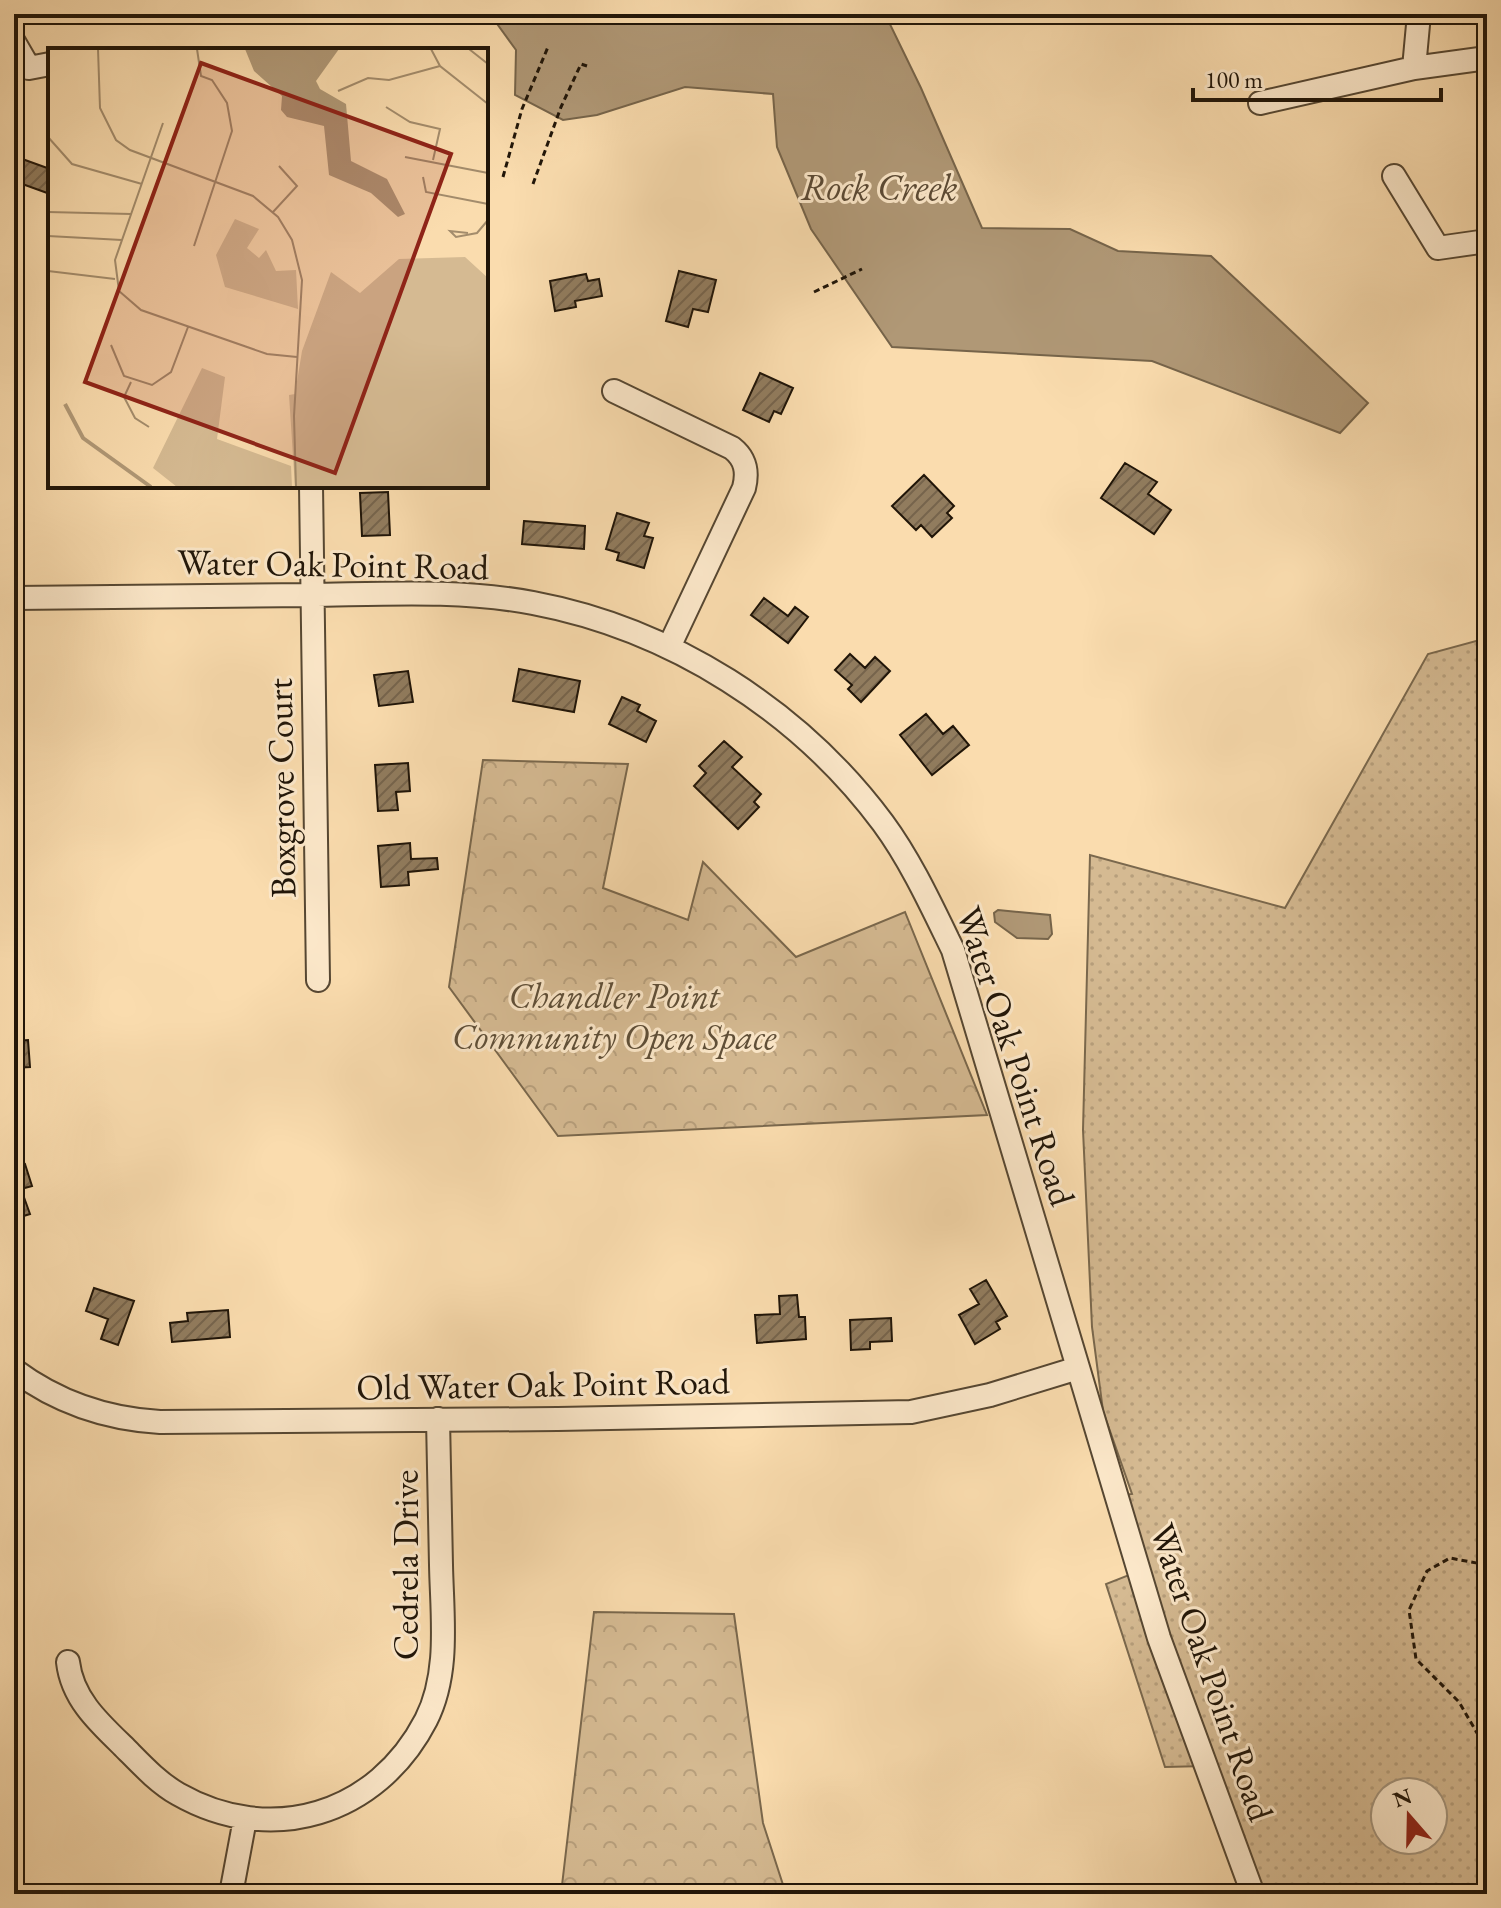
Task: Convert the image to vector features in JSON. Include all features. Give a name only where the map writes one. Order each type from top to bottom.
[{"type":"street","points":[[1414,68],[1419,14]]},
{"type":"street","points":[[14,42],[29,68],[48,64]]},
{"type":"street","points":[[1260,103],[1414,68],[1487,58]]},
{"type":"street","points":[[1394,176],[1438,248],[1487,241]]},
{"type":"street","points":[[614,391],[732,448],[746,466],[744,488],[669,647]]},
{"type":"street","name":"Boxgrove Court","points":[[311,488],[318,980]]},
{"type":"street","name":"Water Oak Point Road","points":[[14,598],[452,592],[533,603],[603,621],[669,647],[733,683],[770,709],[824,757],[884,825],[925,892],[953,950],[1170,1674],[1211,1773],[1253,1894]]},
{"type":"street","name":"Old Water Oak Point Road","points":[[14,1370],[72,1403],[132,1421],[558,1419],[911,1412],[990,1395],[1078,1368]]},
{"type":"street","name":"Cedrela Drive","points":[[68,1662],[70,1678],[83,1704],[158,1780],[195,1803],[245,1819],[297,1818],[343,1804],[363,1794],[399,1762],[427,1718],[436,1692],[443,1639],[438,1419]]},
{"type":"street","points":[[231,1894],[245,1819]]},
{"type":"path","points":[[503,177],[522,109],[548,47]]},
{"type":"path","points":[[533,184],[561,107],[581,64],[587,66]]},
{"type":"path","points":[[814,292],[862,269]]},
{"type":"path","points":[[1487,1565],[1450,1558],[1427,1571],[1409,1610],[1416,1659],[1459,1702],[1487,1750]]},
{"type":"green space","points":[[1487,638],[1487,1894],[1250,1894],[1205,1766],[1165,1767],[1106,1584],[1137,1572],[1117,1496],[1132,1494],[1103,1411],[1092,1327],[1083,1130],[1090,855],[1285,908],[1428,654]]},
{"type":"green space","name":"Chandler Point Community Open Space","points":[[483,760],[628,764],[603,888],[688,920],[703,862],[796,957],[905,912],[987,1115],[558,1136],[449,987]]},
{"type":"green space","points":[[594,1612],[734,1614],[763,1823],[786,1894],[561,1894]]},
{"type":"water","name":"Rock Creek","points":[[490,14],[885,14],[982,228],[1070,229],[1118,251],[1211,256],[1368,403],[1340,433],[1152,361],[892,347],[811,229],[777,147],[773,94],[685,87],[597,115],[563,120],[515,95],[516,50]]},
{"type":"water","points":[[998,910],[1050,915],[1052,934],[1048,939],[1017,938],[995,922],[994,913]]},
{"type":"building","points":[[14,156],[48,168],[48,193],[14,181]]},
{"type":"building","points":[[679,271],[716,280],[708,312],[693,309],[688,327],[666,321]]},
{"type":"building","points":[[586,274],[588,281],[599,279],[602,296],[575,301],[576,307],[555,311],[550,281]]},
{"type":"building","points":[[760,373],[793,388],[781,414],[774,411],[769,422],[743,410]]},
{"type":"building","points":[[1125,463],[1157,482],[1148,494],[1171,510],[1154,534],[1101,498]]},
{"type":"building","points":[[924,475],[954,506],[947,513],[952,518],[932,537],[921,525],[916,530],[892,506]]},
{"type":"building","points":[[388,492],[390,535],[362,536],[360,493]]},
{"type":"building","points":[[617,513],[649,523],[644,536],[653,538],[644,568],[617,560],[619,553],[606,549]]},
{"type":"building","points":[[524,521],[585,526],[584,549],[522,544]]},
{"type":"building","points":[[764,598],[788,616],[795,607],[808,617],[788,643],[751,615]]},
{"type":"building","points":[[850,654],[865,668],[875,657],[890,671],[861,702],[848,689],[852,685],[835,670]]},
{"type":"building","points":[[519,669],[580,681],[574,712],[513,701]]},
{"type":"building","points":[[408,671],[413,702],[379,706],[374,675]]},
{"type":"building","points":[[622,697],[640,705],[637,711],[656,721],[646,742],[609,724]]},
{"type":"building","points":[[926,714],[943,734],[953,726],[969,745],[932,775],[900,735]]},
{"type":"building","points":[[724,741],[742,757],[732,767],[761,794],[754,802],[759,807],[738,829],[694,786],[706,773],[699,766]]},
{"type":"building","points":[[408,763],[410,791],[396,792],[398,810],[378,811],[375,765]]},
{"type":"building","points":[[410,843],[411,859],[437,858],[438,869],[408,872],[409,885],[381,887],[378,846]]},
{"type":"building","points":[[28,1040],[30,1067],[14,1068],[14,1041]]},
{"type":"building","points":[[25,1164],[32,1186],[21,1189],[30,1214],[14,1219],[14,1168]]},
{"type":"building","points":[[986,1280],[1007,1316],[996,1322],[1000,1329],[975,1344],[959,1315],[979,1304],[970,1289]]},
{"type":"building","points":[[94,1288],[134,1301],[118,1345],[101,1339],[108,1319],[86,1311]]},
{"type":"building","points":[[797,1295],[799,1317],[805,1317],[806,1339],[757,1343],[755,1315],[780,1314],[779,1296]]},
{"type":"building","points":[[228,1310],[230,1337],[172,1342],[170,1323],[188,1321],[187,1313]]},
{"type":"building","points":[[891,1318],[892,1341],[870,1342],[870,1349],[851,1350],[850,1320]]}]
